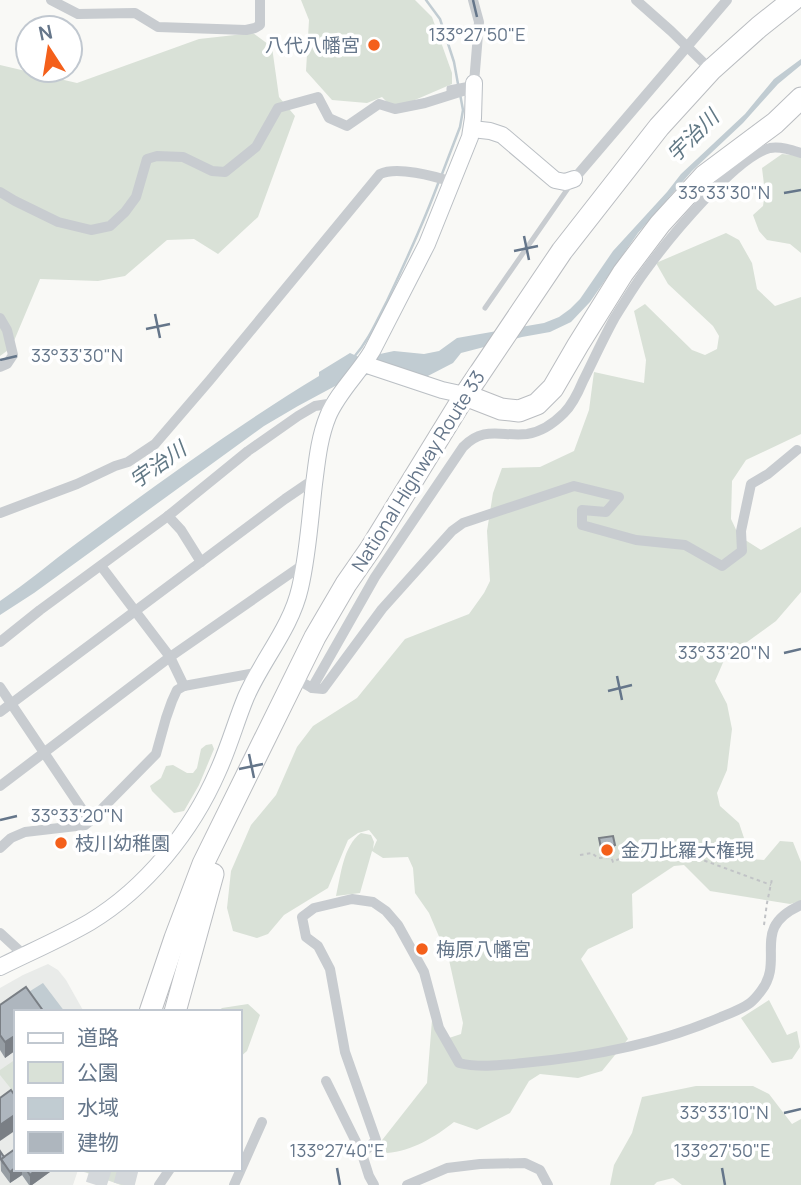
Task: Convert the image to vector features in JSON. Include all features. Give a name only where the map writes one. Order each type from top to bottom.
[{"type":"highway","name":"National Highway Route 33","points":[[151,1010],[204,864],[303,683],[315,637],[465,395],[562,251],[659,127],[711,70],[793,0]]},
{"type":"highway","points":[[465,395],[501,409],[519,411],[537,404],[553,388],[623,273],[660,224],[704,176],[775,123],[801,98]]},
{"type":"highway","points":[[775,123],[801,113]]},
{"type":"highway","points":[[176,1010],[211,878],[303,683]]},
{"type":"highway","points":[[140,1010],[168,929],[204,864]]},
{"type":"street","points":[[51,0],[78,14],[135,13],[158,27],[246,30],[260,25],[260,0]]},
{"type":"street","points":[[0,967],[90,922],[142,881],[190,822],[218,772],[246,696],[293,613],[300,589],[321,440],[329,413],[364,364],[427,244],[441,178],[472,129],[461,89],[479,22],[473,0]]},
{"type":"street","points":[[636,0],[711,70]]},
{"type":"street","points":[[472,129],[502,135],[555,180],[565,182],[575,179],[727,0]]},
{"type":"street","points":[[0,192],[58,222],[91,230],[110,226],[136,197],[147,159],[158,156],[183,157],[212,172],[225,172],[256,146],[278,108],[318,97],[329,118],[347,126],[379,104],[395,109],[425,103],[461,89]]},
{"type":"street","points":[[797,450],[751,484],[741,531],[742,551],[722,566],[685,545],[636,540],[582,525],[582,510],[606,512],[620,497],[574,485],[463,523],[452,531],[382,609],[323,689],[316,690],[303,683],[470,439],[481,434],[536,432],[564,413],[574,400],[613,321],[645,271],[710,194],[738,167],[757,154],[771,148],[801,153]]},
{"type":"street","points":[[0,513],[128,462],[155,444],[380,174],[387,170],[441,178]]},
{"type":"street","points":[[0,318],[7,330],[13,355],[0,368]]},
{"type":"street","points":[[364,364],[465,395]]},
{"type":"street","points":[[0,642],[168,516],[248,451],[315,406],[334,403]]},
{"type":"street","points":[[0,712],[285,499],[315,481]]},
{"type":"street","points":[[168,516],[181,530],[201,562]]},
{"type":"street","points":[[0,786],[170,657],[304,564]]},
{"type":"street","points":[[101,566],[170,657],[184,686]]},
{"type":"street","points":[[0,848],[11,838],[26,832],[85,825],[90,821],[156,754],[177,690],[184,686],[260,672]]},
{"type":"street","points":[[0,687],[90,821]]},
{"type":"street","points":[[362,1154],[376,1140],[345,1052],[330,969],[318,946],[306,937],[302,917],[314,908],[352,899],[373,902],[386,911],[398,925],[424,972],[439,1028],[459,1062],[491,1066],[568,1059],[656,1040],[695,1028],[739,1009],[751,1002],[764,988],[771,965],[772,929],[785,913],[801,905]]},
{"type":"street","points":[[0,933],[24,955]]},
{"type":"street","points":[[326,1081],[374,1185]]},
{"type":"street","points":[[242,1167],[262,1122]]},
{"type":"street","points":[[407,1185],[447,1168],[525,1163],[540,1170],[548,1185]]},
{"type":"lane","points":[[485,308],[575,179]]},
{"type":"path","points":[[580,855],[592,853],[598,858],[611,857],[613,862],[626,855],[660,851],[681,852],[771,885]]},
{"type":"path","points":[[771,942],[764,930],[764,919],[772,879]]},
{"type":"shaded area","points":[[48,964],[58,970],[66,980],[83,1010],[14,1010],[14,1171],[78,1171],[73,1185],[0,1185],[0,988]]},
{"type":"shaded area","points":[[81,1171],[138,1171],[134,1185],[121,1185]]},
{"type":"green space","points":[[301,0],[415,0],[432,17],[452,73],[452,84],[394,109],[382,97],[367,103],[332,100],[306,71],[309,20]]},
{"type":"green space","points":[[253,33],[272,47],[279,97],[295,116],[258,217],[218,254],[194,239],[167,240],[125,276],[98,281],[40,279],[11,348],[0,356],[0,65],[14,68],[14,84],[84,84],[84,80],[199,39]]},
{"type":"green space","points":[[782,154],[801,156],[801,253],[790,244],[767,240],[759,231],[753,215],[763,206],[765,193],[762,168]]},
{"type":"green space","points":[[726,233],[739,240],[752,263],[757,289],[775,306],[801,297],[801,434],[746,460],[732,481],[731,519],[739,536],[761,550],[801,527],[801,592],[776,621],[725,658],[715,681],[727,704],[732,729],[727,770],[717,793],[720,806],[739,823],[751,859],[764,860],[780,841],[793,842],[801,862],[801,901],[790,904],[710,891],[684,865],[674,866],[632,894],[633,928],[588,949],[581,959],[628,1039],[602,1071],[578,1078],[540,1074],[529,1081],[510,1113],[477,1130],[454,1122],[423,1142],[387,1153],[379,1144],[427,1083],[432,1020],[449,1038],[461,1034],[463,1023],[449,960],[429,913],[415,893],[413,868],[408,857],[383,858],[372,851],[360,893],[336,896],[350,845],[361,833],[371,835],[373,849],[377,840],[369,830],[358,833],[348,840],[328,888],[284,915],[268,934],[257,938],[233,931],[227,908],[231,871],[251,825],[276,795],[297,747],[313,726],[357,698],[405,639],[469,614],[484,593],[490,581],[487,531],[493,493],[502,468],[540,467],[574,451],[589,410],[594,372],[644,383],[646,360],[634,311],[645,304],[692,350],[705,355],[717,349],[719,336],[713,326],[668,284],[656,263]]},
{"type":"green space","points":[[212,744],[214,749],[199,785],[184,811],[174,813],[150,786],[161,778],[166,766],[173,765],[187,773],[193,773],[197,768],[201,749]]},
{"type":"green space","points":[[769,1000],[787,1035],[797,1031],[800,1047],[792,1059],[772,1063],[741,1018]]},
{"type":"green space","points":[[248,1004],[260,1015],[247,1051],[242,1055],[242,1010],[220,1010]]},
{"type":"green space","points":[[14,1060],[14,1092],[0,1075],[0,1070]]},
{"type":"green space","points":[[696,1086],[753,1086],[769,1094],[792,1124],[801,1119],[801,1185],[682,1185],[673,1178],[654,1185],[610,1185],[614,1165],[632,1133],[642,1097]]},
{"type":"green space","points":[[82,1171],[138,1171],[134,1185],[121,1185]]},
{"type":"water","name":"宇治川","points":[[801,59],[801,65],[778,84],[743,123],[692,171],[638,233],[590,302],[571,322],[550,332],[461,353],[453,363],[424,378],[391,367],[337,385],[264,426],[0,615],[0,601],[67,550],[196,457],[350,353],[361,358],[394,351],[424,354],[439,351],[457,338],[544,323],[559,317],[580,299],[613,251],[681,174],[745,114],[774,79]]},
{"type":"water","points":[[43,983],[63,1010],[39,1010],[27,993]]},
{"type":"building","points":[[613,836],[615,845],[601,848],[599,838]]},
{"type":"building","points":[[26,987],[43,1010],[14,1010],[14,1036],[5,1042],[0,1035],[0,1005]]},
{"type":"building","points":[[11,1090],[14,1094],[14,1115],[0,1125],[0,1098]]},
{"type":"building","points":[[14,1150],[14,1169],[10,1172],[1,1159]]},
{"type":"waterway","points":[[426,0],[440,19],[458,84]]},
{"type":"waterway","points":[[442,174],[460,127],[463,110],[460,94]]},
{"type":"waterway","points":[[354,357],[387,301],[439,181]]},
{"type":"tunnel","points":[[96,1185],[100,1171]]},
{"type":"tunnel","points":[[124,1185],[128,1171]]},
{"type":"place","name":"八代八幡宮","points":[[374,45]]},
{"type":"place","name":"枝川幼稚園","points":[[61,843]]},
{"type":"place","name":"金刀比羅大権現","points":[[607,850]]},
{"type":"place","name":"梅原八幡宮","points":[[422,949]]}]
